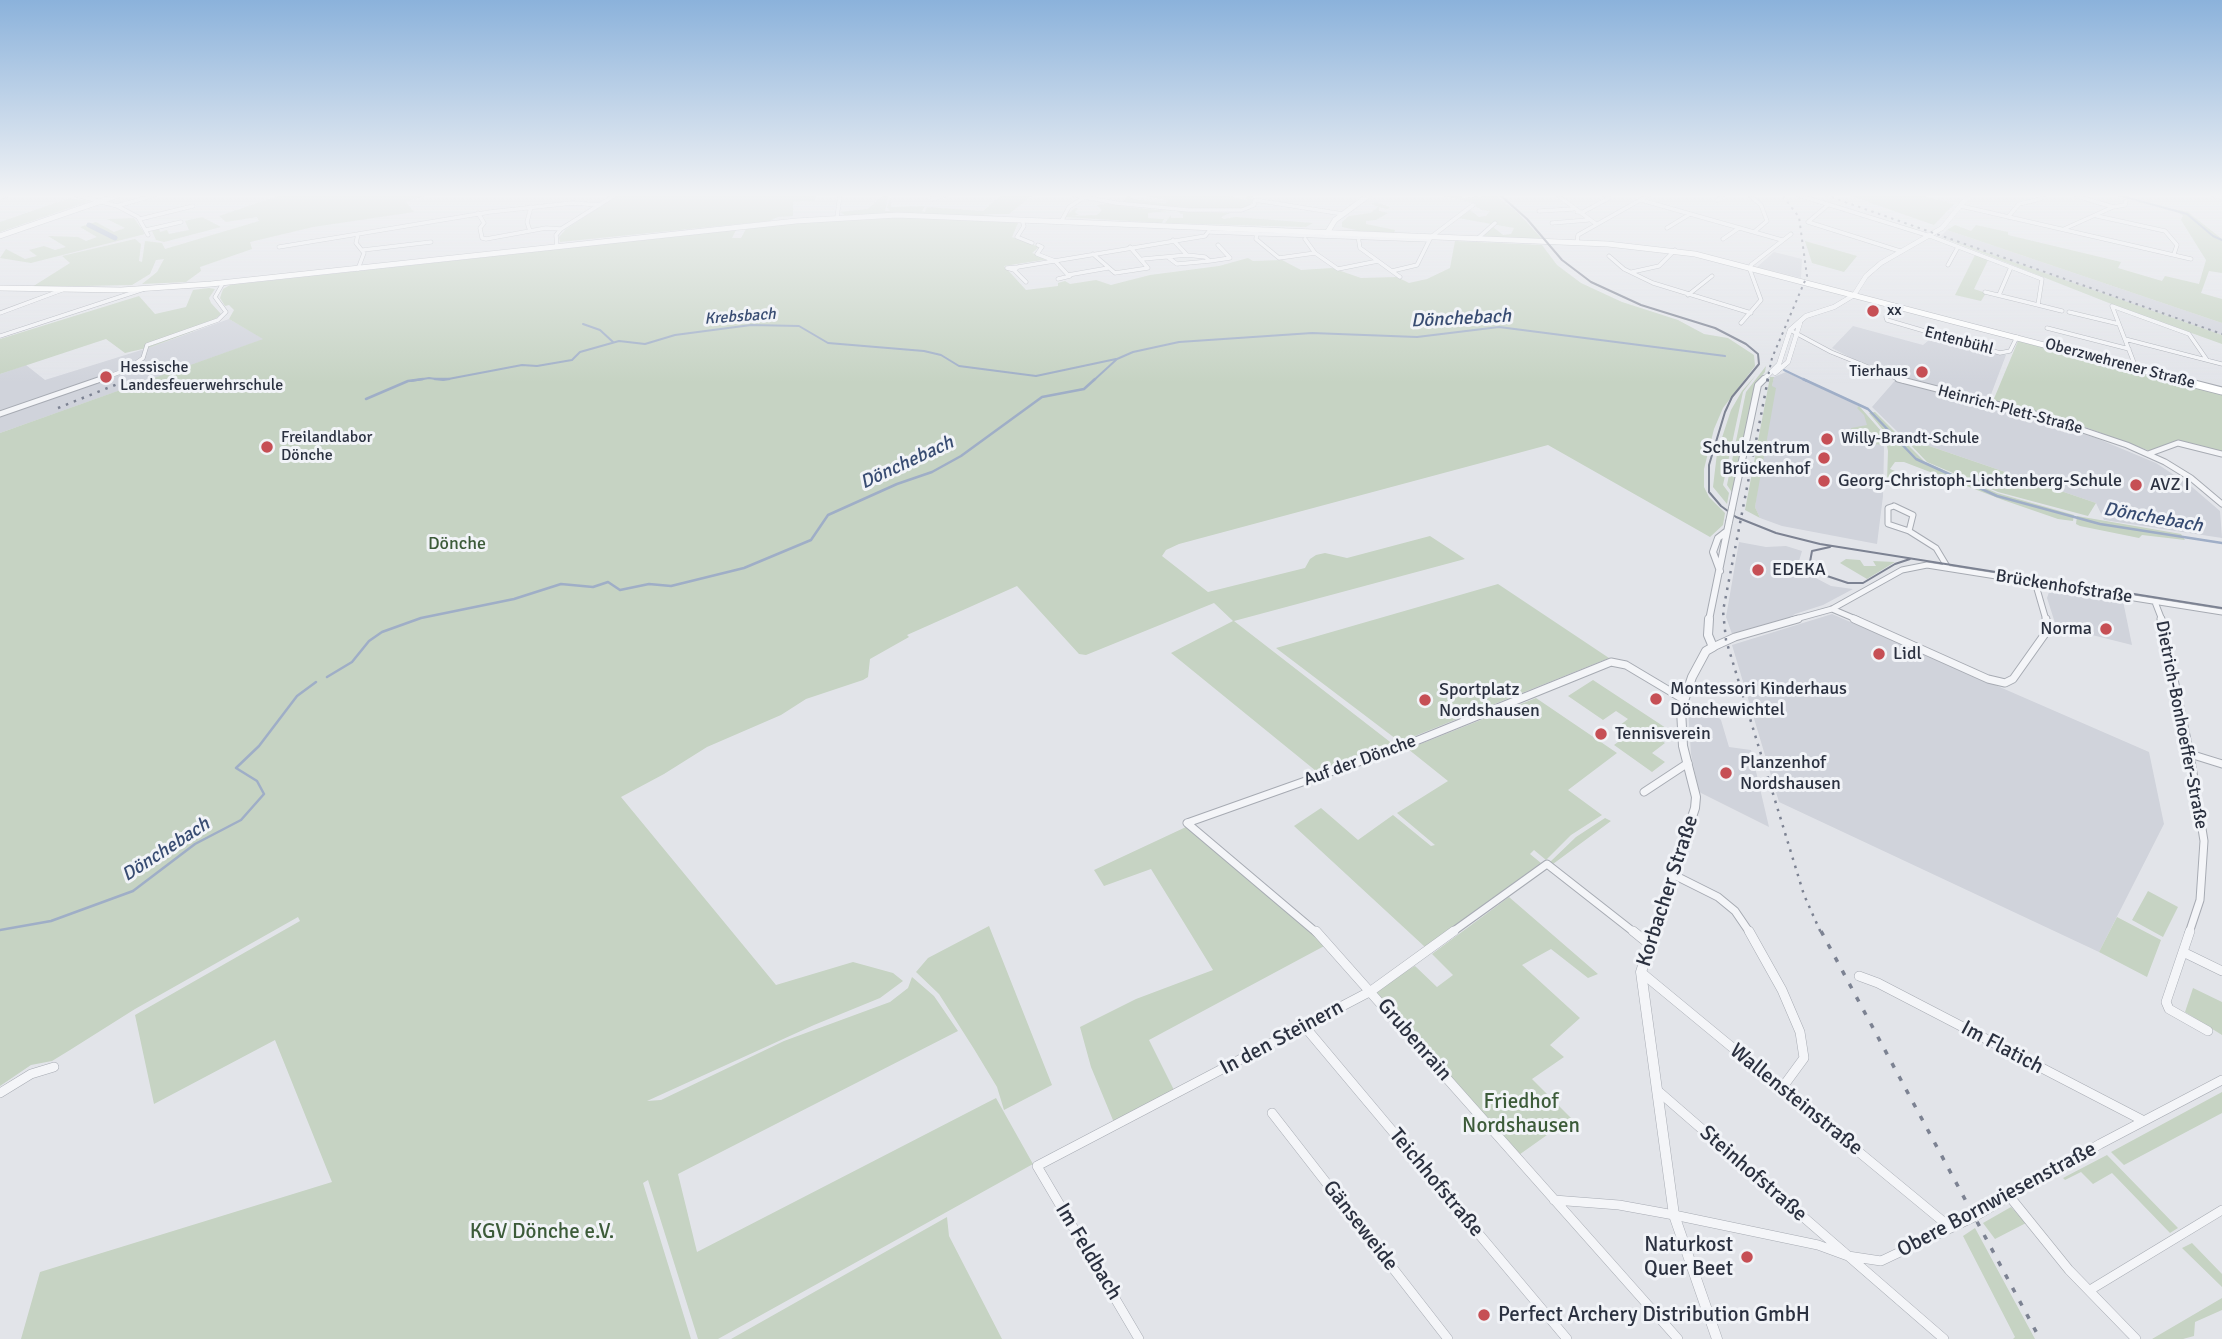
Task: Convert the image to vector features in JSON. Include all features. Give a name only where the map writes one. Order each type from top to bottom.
[{"type":"main road","name":"Oberzwehrener Straße","points":[[1,289],[144,289],[462,257]]},
{"type":"main road","name":"Oberzwehrener Straße","points":[[1707,257],[2222,391]]},
{"type":"street","points":[[358,269],[361,257]]},
{"type":"street","points":[[1046,257],[1055,261],[1068,275]]},
{"type":"street","points":[[1026,282],[1016,268],[1074,257]]},
{"type":"street","points":[[1097,257],[1115,273],[1148,268],[1143,259],[1174,257]]},
{"type":"street","points":[[1206,257],[1210,261]]},
{"type":"street","points":[[1169,258],[1177,264],[1230,257]]},
{"type":"street","points":[[1321,257],[1338,269],[1378,261]]},
{"type":"street","points":[[1373,257],[1400,277]]},
{"type":"street","points":[[1392,271],[1417,265],[1423,257]]},
{"type":"street","points":[[1611,257],[1653,283],[1751,313]]},
{"type":"street","points":[[1631,272],[1659,266],[1668,257]]},
{"type":"street","points":[[1741,323],[1761,300],[1751,268],[1763,257]]},
{"type":"street","points":[[1713,647],[1708,626],[1759,382],[1785,366],[1793,331],[1801,320],[1854,295],[1871,271],[1891,257]]},
{"type":"street","points":[[1948,265],[1952,257]]},
{"type":"street","points":[[1986,257],[2042,279],[2038,305]]},
{"type":"street","points":[[1999,295],[2011,267]]},
{"type":"street","points":[[1068,275],[1108,268]]},
{"type":"street","points":[[1058,279],[1070,277],[1068,275]]},
{"type":"street","points":[[1688,295],[1712,276]]},
{"type":"street","points":[[0,414],[125,370],[140,362],[147,345],[218,320],[226,312],[215,297],[223,283]]},
{"type":"street","points":[[0,336],[144,289]]},
{"type":"street","points":[[0,313],[62,290]]},
{"type":"street","points":[[1985,292],[2062,311]]},
{"type":"street","name":"Entenbühl","points":[[1894,305],[1886,317],[1887,320],[2000,353],[2008,352],[2017,337]]},
{"type":"street","points":[[2136,368],[2112,306],[2189,334],[2207,360]]},
{"type":"street","points":[[2069,312],[2119,324]]},
{"type":"street","points":[[2047,328],[2129,349]]},
{"type":"street","name":"Heinrich-Plett-Straße","points":[[1793,331],[1830,352],[1880,373],[1919,386],[2054,420],[2148,454],[2191,478],[2222,504]]},
{"type":"street","points":[[2125,339],[2222,364]]},
{"type":"street","points":[[2148,454],[2178,443],[2222,454]]},
{"type":"street","points":[[1909,531],[1913,515],[1894,506],[1888,508],[1888,524],[1909,531],[1937,548],[1948,568]]},
{"type":"street","name":"Brückenhofstraße","points":[[1713,647],[1735,637],[1832,609],[1902,570],[1927,565],[2222,612]]},
{"type":"street","points":[[1832,609],[1988,679],[2005,682],[2014,679],[2047,631],[2046,612],[2035,582]]},
{"type":"street","name":"Dietrich-Bonhoeffer-Straße","points":[[2155,601],[2162,621],[2190,754],[2204,841],[2200,900],[2166,1002],[2169,1009],[2208,1031]]},
{"type":"street","name":"Korbacher Straße","points":[[1713,647],[1706,651],[1683,699],[1681,726],[1696,797],[1695,808],[1648,944],[1641,972],[1674,1215],[1717,1339]]},
{"type":"street","name":"Auf der Dönche","points":[[1187,823],[1401,747],[1611,662],[1626,665],[1683,699]]},
{"type":"street","points":[[2190,754],[2222,764]]},
{"type":"street","points":[[1644,792],[1688,763]]},
{"type":"street","name":"Grubenrain","points":[[1187,823],[1312,927],[1678,1339]]},
{"type":"street","name":"In den Steinern","points":[[1037,1166],[1371,991],[1547,864],[1648,944]]},
{"type":"street","points":[[1672,874],[1718,897],[1735,911],[1776,978],[1800,1032],[1804,1058],[1782,1088]]},
{"type":"street","points":[[2183,952],[2222,971]]},
{"type":"street","name":"Wallensteinstraße","points":[[1641,972],[1951,1228]]},
{"type":"street","name":"Im Flatich","points":[[1859,976],[1878,983],[2144,1121]]},
{"type":"street","name":"Teichhofstraße","points":[[1305,1027],[1567,1339]]},
{"type":"street","points":[[0,1093],[31,1074],[54,1068]]},
{"type":"street","name":"Obere Bornwiesenstraße","points":[[1554,1200],[1619,1205],[1674,1215],[1818,1245],[1848,1256],[1881,1261],[2010,1197],[2222,1080]]},
{"type":"street","name":"Steinhofstraße","points":[[1658,1091],[1944,1339]]},
{"type":"street","name":"Gänseweide","points":[[1272,1113],[1448,1339]]},
{"type":"street","name":"Im Feldbach","points":[[1037,1166],[1139,1339]]},
{"type":"street","points":[[2010,1197],[2069,1270],[2136,1339]]},
{"type":"street","points":[[2090,1290],[2222,1210]]},
{"type":"shaded area","points":[[1768,257],[1802,259],[1801,278],[1757,267]]},
{"type":"shaded area","points":[[1999,257],[2028,257],[2222,323],[2222,335]]},
{"type":"shaded area","name":"Hessische Landesfeuerwehrschule","points":[[229,319],[264,339],[0,433],[0,374],[26,365],[45,380]]},
{"type":"shaded area","points":[[1853,326],[1923,345],[1935,335],[2006,355],[1987,405],[2096,438],[2156,463],[2192,487],[2220,511],[2222,538],[2104,520],[2096,503],[1903,437],[1872,407],[1899,376],[1832,348]]},
{"type":"shaded area","name":"Schulzentrum Brückenhof","points":[[1786,372],[1859,406],[1881,431],[1884,448],[1883,496],[1877,544],[1782,526],[1760,518],[1755,507],[1772,386],[1774,377]]},
{"type":"shaded area","points":[[1739,542],[1766,547],[1786,546],[1802,551],[1799,561],[1812,576],[1831,586],[1853,589],[1787,620],[1732,634],[1726,617]]},
{"type":"shaded area","points":[[2055,590],[2123,601],[2132,645],[2056,626],[2047,598],[2049,592]]},
{"type":"shaded area","points":[[1832,614],[2149,752],[2164,824],[2099,952],[1779,802],[1732,645]]},
{"type":"shaded area","name":"Planzenhof Nordshausen","points":[[1688,709],[1713,712],[1721,720],[1729,747],[1751,750],[1769,827],[1699,792],[1691,754]]},
{"type":"green space","points":[[53,257],[31,263],[0,258]]},
{"type":"green space","points":[[64,257],[139,257],[139,261],[142,262],[143,257],[227,257],[200,267],[201,271],[186,282],[142,284],[157,272],[164,259],[156,260],[150,274],[132,285],[32,287],[70,263]]},
{"type":"green space","name":"Dönche","points":[[483,257],[1049,259],[1004,266],[1026,290],[1058,286],[1058,283],[1065,281],[1070,284],[1096,280],[1111,285],[1150,275],[1219,266],[1248,258],[1253,261],[1282,260],[1301,270],[1332,268],[1361,278],[1397,277],[1409,283],[1427,279],[1450,268],[1452,257],[1551,257],[1581,283],[1622,302],[1678,320],[1704,334],[1728,338],[1754,355],[1755,366],[1723,408],[1714,429],[1704,469],[1704,487],[1709,497],[1725,513],[1723,525],[1710,537],[1548,445],[1179,544],[1166,550],[1162,556],[1208,592],[1305,568],[1316,555],[1325,553],[1347,558],[1430,536],[1465,559],[1234,621],[1394,745],[1316,771],[1171,653],[1233,621],[1214,603],[1086,655],[1079,654],[1017,586],[907,635],[909,637],[870,659],[868,677],[863,680],[806,699],[781,715],[707,747],[621,797],[776,985],[853,962],[893,973],[903,981],[880,998],[647,1101],[661,1100],[784,1041],[890,1002],[908,988],[912,977],[934,996],[958,1031],[678,1174],[697,1252],[996,1098],[1033,1164],[718,1339],[698,1339],[648,1180],[643,1183],[691,1339],[21,1339],[40,1272],[332,1182],[275,1040],[154,1104],[135,1015],[300,921],[298,917],[135,1009],[52,1061],[31,1065],[0,1086],[0,433],[263,339],[229,319],[234,310],[229,305],[225,306],[220,298],[223,289],[230,285]]},
{"type":"green space","points":[[1810,257],[1856,257],[1844,272],[1812,263]]},
{"type":"green space","points":[[1974,257],[1988,260],[1974,289],[1986,293],[1981,301],[1955,295]]},
{"type":"green space","points":[[1993,257],[2000,257],[2222,335],[2222,344]]},
{"type":"green space","points":[[2028,257],[2102,257],[2121,262],[2118,268],[2162,281],[2165,276],[2199,284],[2204,257],[2222,257],[2222,273],[2209,271],[2201,293],[2222,299],[2222,323]]},
{"type":"green space","points":[[215,289],[209,298],[221,314],[214,320],[191,329],[194,331],[151,347],[125,353],[106,339],[0,374],[0,339],[139,296],[155,314],[186,307],[193,290]]},
{"type":"green space","points":[[2018,341],[2222,393],[2222,452],[2181,441],[2150,451],[2074,423],[1993,401]]},
{"type":"green space","points":[[1766,366],[1765,372],[1755,384],[1733,494],[1727,485],[1746,392]]},
{"type":"green space","points":[[1756,375],[1743,392],[1723,485],[1729,493],[1727,504],[1713,487],[1717,453],[1731,410],[1742,391]]},
{"type":"green space","points":[[1770,377],[1774,377],[1772,386],[1776,388],[1755,507],[1760,518],[1745,510]]},
{"type":"green space","points":[[1859,406],[1881,431],[1884,445],[1852,442],[1851,428],[1867,425],[1864,415],[1857,408]]},
{"type":"green space","points":[[1875,412],[1925,462],[1997,493],[2074,515],[2073,521],[2058,519],[2003,500],[1904,462],[1895,462],[1890,469],[1895,471],[1887,481],[1888,451],[1884,431],[1869,413]]},
{"type":"green space","points":[[1903,437],[2096,503],[2088,516],[1998,492],[1927,462]]},
{"type":"green space","points":[[2077,516],[2181,534],[2185,540],[2142,535],[2139,538],[2080,526],[2076,524]]},
{"type":"green space","points":[[1846,559],[1860,560],[1864,566],[1876,566],[1873,561],[1895,562],[1867,579],[1840,563]]},
{"type":"green space","name":"Sportplatz Nordshausen","points":[[1498,584],[1609,658],[1400,742],[1276,648]]},
{"type":"green space","points":[[1593,680],[1666,728],[1655,736],[1665,743],[1652,753],[1665,762],[1652,772],[1614,745],[1626,736],[1615,729],[1628,719],[1616,711],[1603,720],[1568,696]]},
{"type":"green space","points":[[1536,698],[1617,753],[1568,790],[1602,815],[1571,835],[1546,860],[1534,850],[1530,854],[1541,863],[1425,947],[1294,826],[1321,808],[1358,840],[1393,815],[1431,846],[1435,845],[1397,813],[1448,781],[1408,749]]},
{"type":"green space","points":[[1605,818],[1611,821],[1553,864],[1550,862],[1576,837]]},
{"type":"green space","points":[[1186,827],[1328,944],[1149,1040],[1176,1094],[1115,1125],[1091,1067],[1080,1027],[1136,999],[1213,970],[1151,869],[1104,886],[1094,870]]},
{"type":"green space","points":[[2148,891],[2178,907],[2163,937],[2132,920]]},
{"type":"green space","name":"Friedhof Nordshausen","points":[[1509,897],[1598,974],[1588,978],[1551,949],[1522,965],[1580,1018],[1550,1045],[1564,1057],[1532,1079],[1571,1118],[1516,1157],[1371,991],[1415,966],[1437,987],[1453,975],[1432,954]]},
{"type":"green space","points":[[2117,917],[2161,940],[2147,977],[2099,952]]},
{"type":"green space","points":[[989,926],[1052,1085],[1004,1110],[997,1087],[939,994],[916,972],[928,958]]},
{"type":"green space","points":[[2193,988],[2222,1002],[2222,1035],[2185,1012]]},
{"type":"green space","points":[[2222,1092],[2222,1113],[2124,1165],[2111,1152]]},
{"type":"green space","points":[[2107,1155],[2178,1228],[2170,1233],[2112,1173],[2093,1184],[2081,1172],[2065,1180],[2063,1178]]},
{"type":"green space","points":[[2011,1207],[2026,1223],[1995,1239],[1983,1223]]},
{"type":"green space","points":[[947,1217],[949,1236],[1002,1339],[731,1339]]},
{"type":"green space","points":[[1975,1228],[2035,1339],[2013,1339],[2015,1337],[1963,1236]]},
{"type":"green space","points":[[2192,1243],[2222,1274],[2222,1287],[2182,1248]]},
{"type":"green space","points":[[2222,1298],[2222,1310],[2195,1322],[2194,1336],[2183,1339],[2152,1339]]},
{"type":"waterway","points":[[583,324],[600,330],[613,342]]},
{"type":"waterway","name":"Krebsbach","points":[[448,379],[522,365],[537,366],[572,360],[580,352],[619,341],[645,344],[675,335],[751,325],[799,326],[828,343],[924,351],[941,355],[959,366],[1036,376],[1116,359]]},
{"type":"waterway","name":"Dönchebach","points":[[1093,381],[1117,359],[1133,352],[1179,342],[1312,333],[1417,337],[1499,327],[1725,356]]},
{"type":"waterway","name":"Dönchebach","points":[[1784,370],[1807,381]]},
{"type":"waterway","name":"Krebsbach","points":[[366,399],[408,381],[423,379]]},
{"type":"waterway","name":"Krebsbach","points":[[411,381],[423,379]]},
{"type":"waterway","name":"Krebsbach","points":[[423,379],[436,379]]},
{"type":"waterway","name":"Krebsbach","points":[[436,379],[448,379]]},
{"type":"waterway","name":"Krebsbach","points":[[436,379],[448,379]]},
{"type":"waterway","name":"Dönchebach","points":[[327,677],[352,662],[369,641],[382,632],[421,618],[514,599],[561,584],[593,587],[608,582],[620,590],[649,584],[671,586],[744,568],[811,540],[828,515],[897,484],[932,472],[961,456],[1042,397],[1084,389],[1095,379]]},
{"type":"waterway","name":"Dönchebach","points":[[1803,379],[1868,409],[1916,459],[1997,496],[2100,524],[2222,543]]},
{"type":"waterway","name":"Dönchebach","points":[[0,930],[51,921],[133,891],[195,844],[241,820],[264,794],[257,781],[236,768],[259,746],[297,696],[316,682]]},
{"type":"tram line","points":[[1560,257],[1591,282],[1641,305],[1715,328],[1746,344],[1758,354],[1759,364],[1732,397],[1725,412],[1709,465],[1709,492],[1721,506],[1736,517],[1776,533],[1820,544],[2222,608]]},
{"type":"tram line","points":[[1830,547],[1812,551],[1810,562],[1824,575],[1848,583],[1863,583],[1895,564],[1910,559]]},
{"type":"railway","points":[[1767,381],[1772,358],[1807,276],[1804,257]]},
{"type":"railway","points":[[2003,257],[2222,334]]},
{"type":"railway","points":[[1768,379],[1723,611],[1726,640],[1804,895],[1821,933]]},
{"type":"railway","points":[[58,408],[125,381]]},
{"type":"railway","points":[[1821,931],[2040,1339]]},
{"type":"place","name":"xx","points":[[1873,311]]},
{"type":"place","name":"Tierhaus","points":[[1922,372]]},
{"type":"place","name":"Hessische Landesfeuerwehrschule","points":[[106,377]]},
{"type":"place","name":"Willy-Brandt-Schule","points":[[1827,439]]},
{"type":"place","name":"Freilandlabor Dönche","points":[[267,447]]},
{"type":"place","name":"Schulzentrum Brückenhof","points":[[1824,458]]},
{"type":"place","name":"Georg-Christoph-Lichtenberg-Schule","points":[[1824,481]]},
{"type":"place","name":"AVZ I","points":[[2136,485]]},
{"type":"place","name":"EDEKA","points":[[1758,570]]},
{"type":"place","name":"Norma","points":[[2106,629]]},
{"type":"place","name":"Lidl","points":[[1879,654]]},
{"type":"place","name":"Montessori Kinderhaus Dönchewichtel","points":[[1656,699]]},
{"type":"place","name":"Sportplatz Nordshausen","points":[[1425,700]]},
{"type":"place","name":"Tennisverein","points":[[1601,734]]},
{"type":"place","name":"Planzenhof Nordshausen","points":[[1726,773]]},
{"type":"place","name":"Naturkost Quer Beet","points":[[1747,1257]]},
{"type":"place","name":"Perfect Archery Distribution GmbH","points":[[1484,1315]]},
{"type":"park label","name":"KGV Dönche e.V.","points":[[542,1232]]}]
